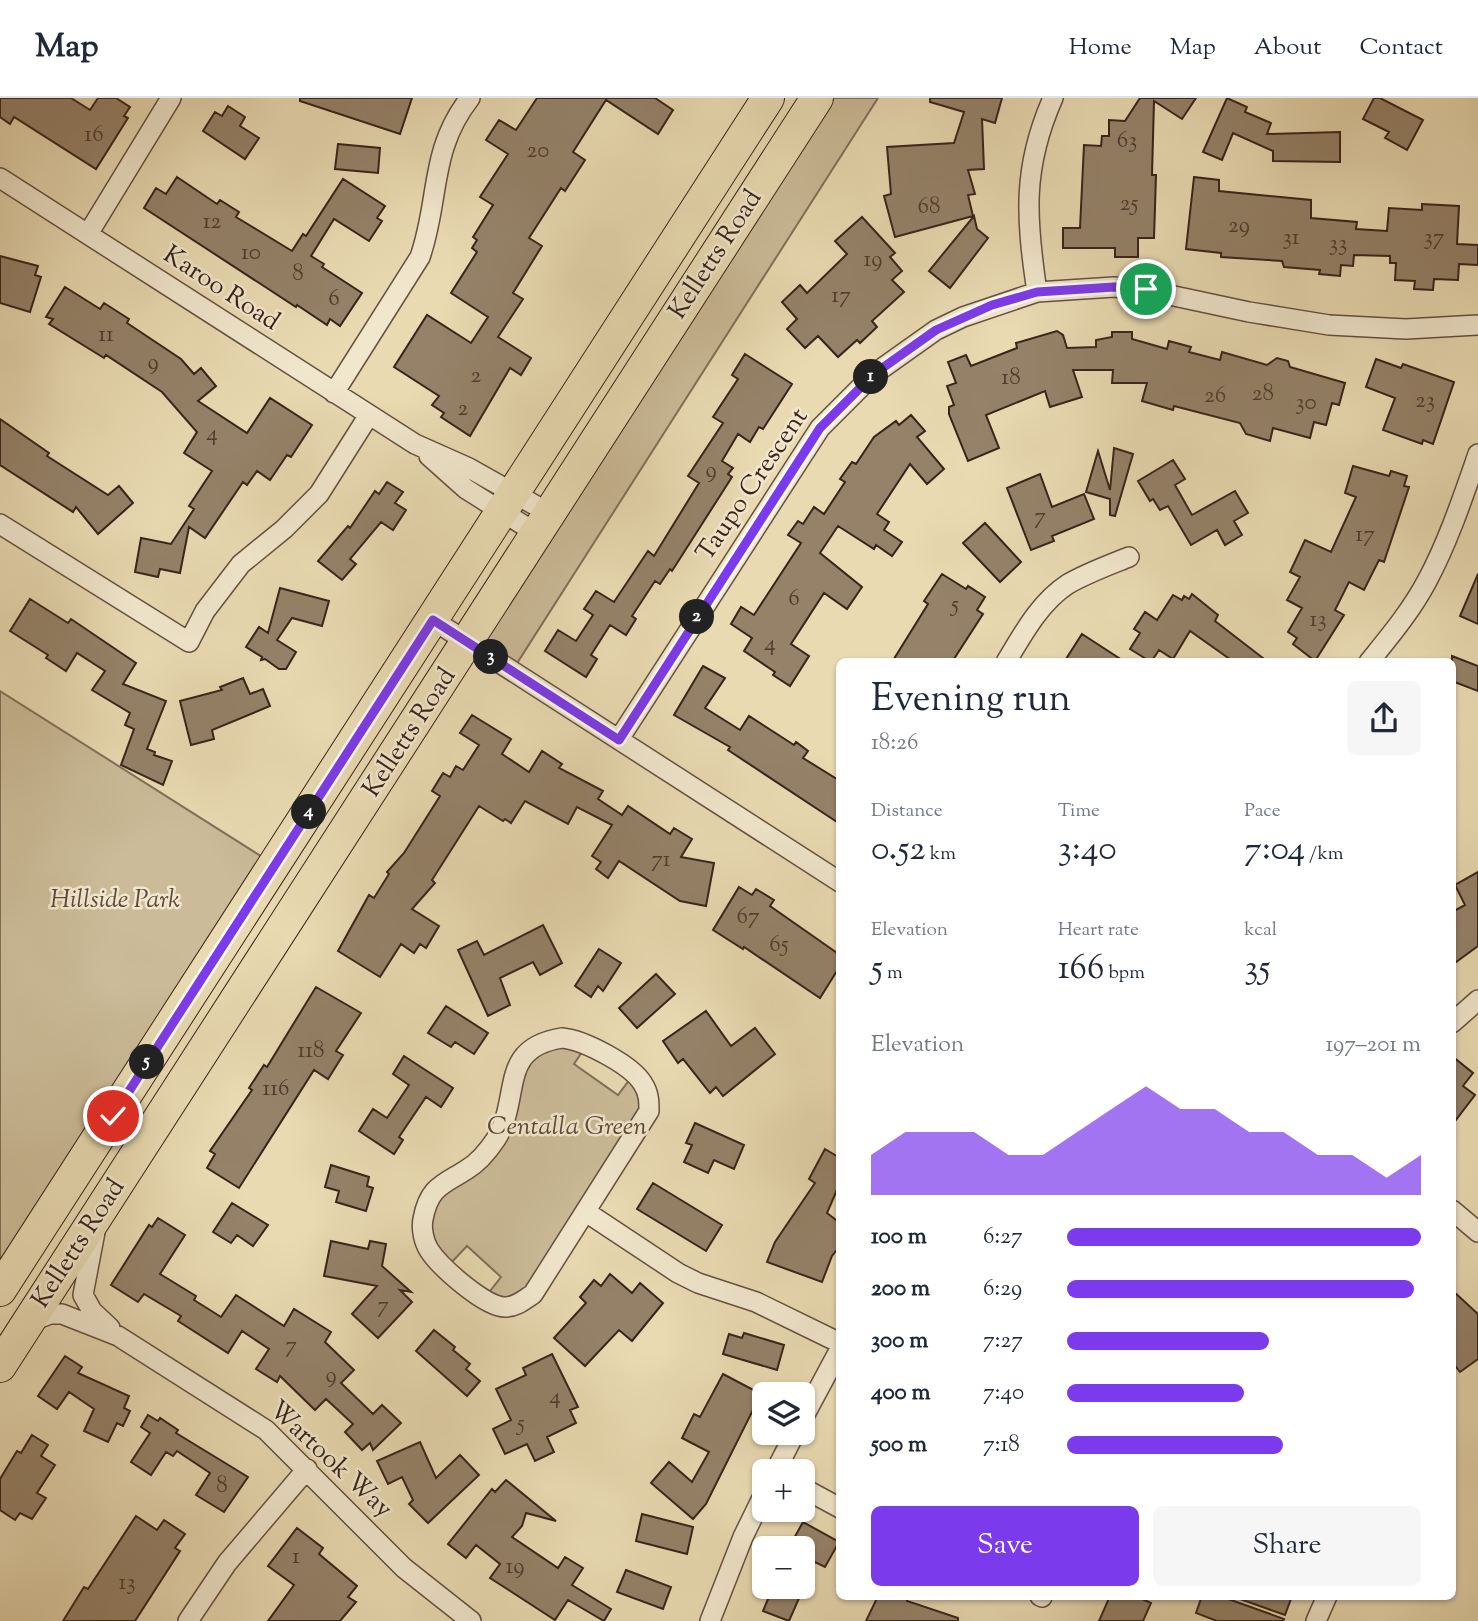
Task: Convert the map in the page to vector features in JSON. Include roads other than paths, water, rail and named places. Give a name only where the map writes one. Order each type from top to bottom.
[{"type":"main road","name":"Kelletts Road","points":[[0,1290],[768,98]]},
{"type":"main road","name":"Kelletts Road","points":[[0,1366],[817,98]]},
{"type":"street","points":[[88,234],[171,98]]},
{"type":"street","points":[[334,393],[420,257],[426,240],[438,163],[447,135],[470,98]]},
{"type":"street","points":[[1037,292],[1028,203],[1036,146],[1053,98]]},
{"type":"street","name":"Karoo Road","points":[[0,178],[415,444],[466,489],[509,501],[543,523]]},
{"type":"street","name":"Taupo Crescent","points":[[619,740],[820,428],[874,374],[936,330],[992,305],[1037,292],[1114,287],[1146,289],[1260,314],[1329,325],[1406,328],[1478,325]]},
{"type":"street","points":[[0,524],[189,642],[205,611],[241,564],[284,529],[319,494],[369,415]]},
{"type":"street","points":[[1372,658],[1400,623],[1437,563],[1478,454]]},
{"type":"street","points":[[1008,658],[1034,617],[1067,585],[1129,556]]},
{"type":"street","points":[[433,620],[836,879]]},
{"type":"street","points":[[1456,1019],[1478,1000]]},
{"type":"street","points":[[577,1039],[589,1045],[637,1076],[645,1086],[649,1099],[649,1111],[643,1123],[586,1212],[533,1294],[506,1308],[481,1299],[431,1254],[424,1238],[423,1222],[430,1197],[445,1180],[465,1171],[488,1150],[504,1125],[515,1068],[526,1051],[546,1040],[577,1039]]},
{"type":"street","points":[[586,1212],[678,1273],[698,1283],[756,1302],[836,1341]]},
{"type":"street","points":[[99,1213],[83,1295],[92,1311],[118,1336]]},
{"type":"street","points":[[1456,1213],[1478,1232]]},
{"type":"street","name":"Wartook Way","points":[[28,1323],[50,1314],[62,1314],[118,1336],[266,1430],[404,1568],[471,1621]]},
{"type":"street","points":[[815,1396],[836,1356]]},
{"type":"street","points":[[188,1621],[227,1563],[307,1469]]},
{"type":"street","points":[[815,1494],[836,1506]]},
{"type":"street","points":[[710,1621],[752,1519]]},
{"type":"street","points":[[1316,1621],[1325,1600]]},
{"type":"park label","name":"Hillside Park","points":[[115,900]]},
{"type":"park label","name":"Centalla Green","points":[[567,1127]]}]
